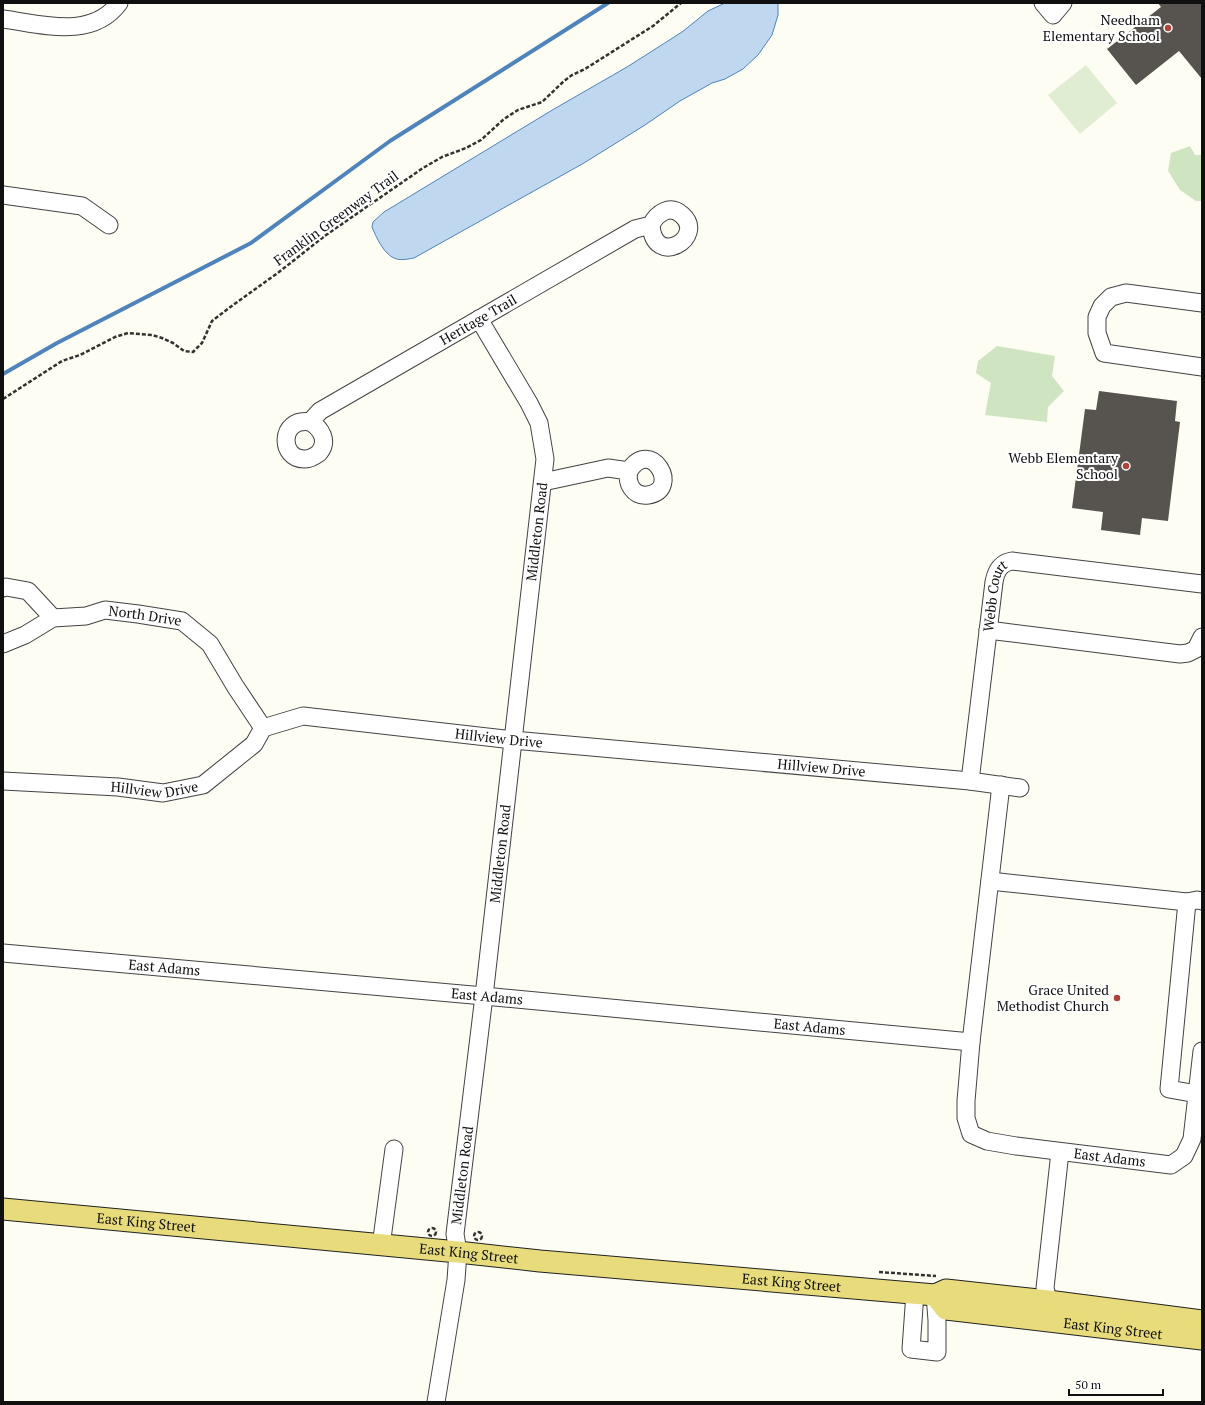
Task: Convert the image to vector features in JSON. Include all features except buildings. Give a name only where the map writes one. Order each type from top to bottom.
[{"type":"main road","name":"East King Street","points":[[3,1209],[540,1261],[925,1294],[946,1290],[1047,1311],[1202,1339]]},
{"type":"main road","name":"East King Street","points":[[1047,1311],[1202,1321]]},
{"type":"street","points":[[3,19],[70,27],[88,25],[103,18],[119,3]]},
{"type":"street","points":[[1043,3],[1053,15],[1062,3]]},
{"type":"street","points":[[3,195],[82,206],[109,225]]},
{"type":"street","name":"Heritage Trail","points":[[310,422],[320,412],[479,319],[635,229],[651,225]]},
{"type":"street","points":[[1202,303],[1126,293],[1111,297],[1102,306],[1097,317],[1097,333],[1104,353],[1202,367]]},
{"type":"street","name":"Middleton Road","points":[[436,1402],[452,1308],[458,1252],[456,1234],[545,459],[539,423],[529,403],[479,319]]},
{"type":"street","points":[[543,482],[608,468],[629,471]]},
{"type":"street","name":"Webb Court","points":[[970,781],[996,574],[1001,564],[1012,560],[1202,584]]},
{"type":"street","points":[[3,588],[6,587],[28,590],[53,618]]},
{"type":"street","name":"North Drive","points":[[3,644],[25,635],[53,618],[86,616],[105,610],[182,621],[210,644],[235,686],[263,728]]},
{"type":"street","points":[[988,630],[1180,654],[1188,653],[1196,649],[1202,637]]},
{"type":"street","name":"Hillview Drive","points":[[3,781],[118,788],[163,793],[203,785],[254,744],[263,728],[303,716],[513,740],[970,781],[1020,788]]},
{"type":"street","name":"East Adams","points":[[1001,785],[971,1042],[966,1107],[966,1118],[971,1134],[987,1141],[1016,1146],[1171,1165],[1184,1156],[1192,1139],[1202,1051]]},
{"type":"street","points":[[990,881],[1195,902],[1169,1089],[1197,1094]]},
{"type":"street","name":"East Adams","points":[[3,953],[484,996],[971,1042]]},
{"type":"street","points":[[381,1246],[394,1149]]},
{"type":"street","points":[[1047,1311],[1045,1288],[1060,1152]]},
{"type":"path","name":"Franklin Greenway Trail","points":[[3,399],[62,361],[80,355],[115,337],[128,333],[152,335],[172,343],[184,351],[193,352],[202,343],[212,321],[279,272],[309,247],[423,168],[442,157],[466,148],[480,140],[504,119],[518,110],[542,102],[572,75],[586,69],[653,26],[681,3]]},
{"type":"green space","points":[[1086,65],[1117,103],[1080,134],[1048,95]]},
{"type":"green space","points":[[1190,146],[1195,155],[1202,155],[1202,201],[1196,201],[1180,190],[1168,171],[1171,153]]},
{"type":"green space","points":[[997,346],[1055,356],[1052,376],[1064,391],[1048,407],[1047,422],[985,415],[991,383],[976,373],[978,361]]},
{"type":"water","points":[[725,3],[778,4],[778,15],[772,35],[758,55],[743,69],[725,79],[712,83],[680,101],[584,163],[414,258],[404,260],[396,259],[390,256],[384,249],[372,227],[373,222],[384,212],[554,109],[627,67],[682,32],[708,11]]},
{"type":"waterway","points":[[3,374],[57,343],[251,243],[390,141],[608,3]]},
{"type":"place","name":"Needham Elementary School","points":[[1168,28]]},
{"type":"place","name":"Webb Elementary School","points":[[1126,466]]},
{"type":"place","name":"Grace United Methodist Church","points":[[1117,998]]}]
